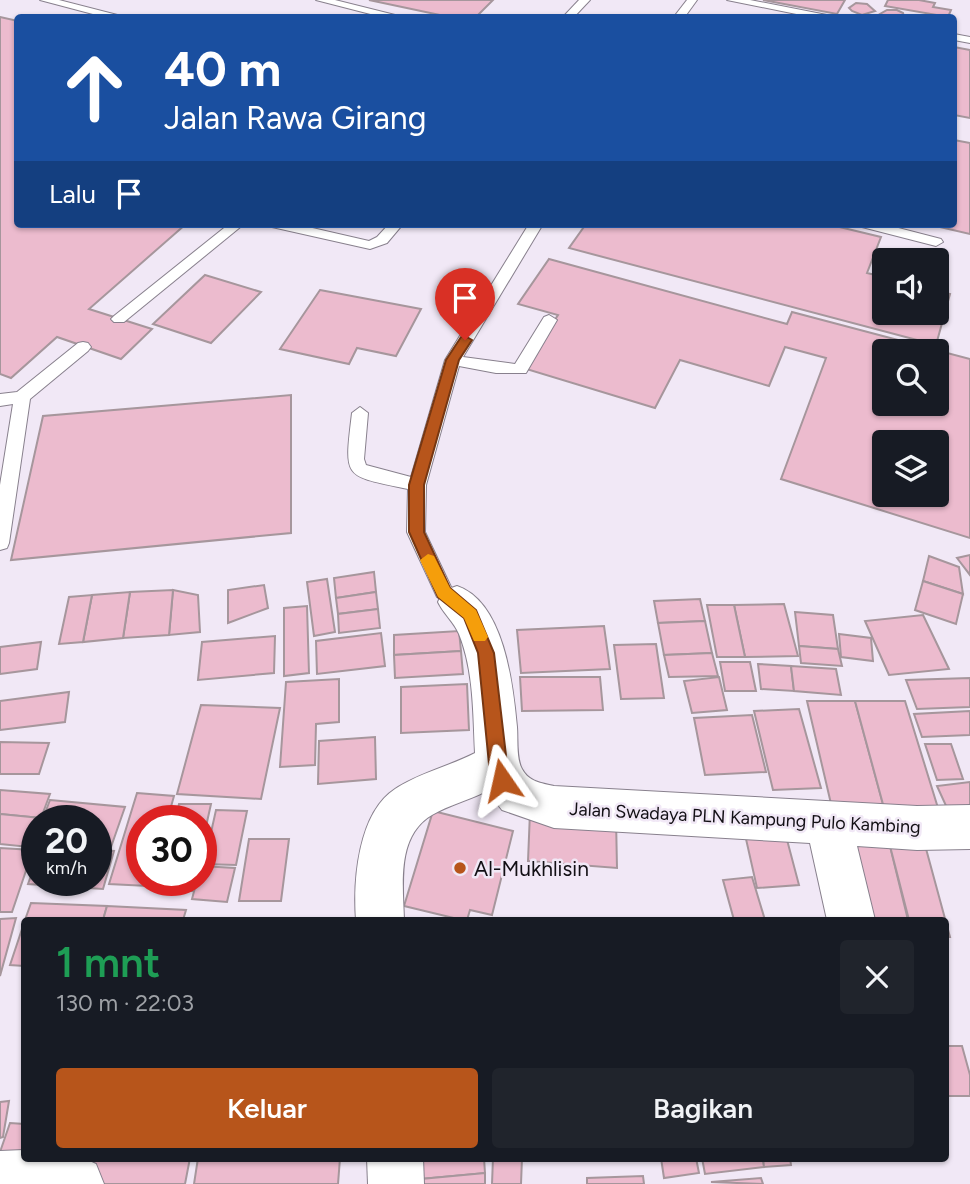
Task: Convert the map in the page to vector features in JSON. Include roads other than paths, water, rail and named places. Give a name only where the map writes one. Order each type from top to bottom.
[{"type":"street","name":"Jalan Swadaya PLN Kampung Pulo Kambing","points":[[457,602],[470,614],[486,653],[498,764],[502,780],[514,795],[554,807],[917,828],[970,827]]},
{"type":"street","points":[[380,917],[382,856],[398,815],[428,794],[498,764]]},
{"type":"street","points":[[828,823],[850,917]]},
{"type":"street","points":[[395,1162],[396,1184]]},
{"type":"street","points":[[0,1180],[27,1178],[76,1184]]},
{"type":"lane","points":[[45,0],[106,14]]},
{"type":"lane","points":[[321,0],[384,14]]},
{"type":"lane","points":[[571,14],[584,0]]},
{"type":"lane","points":[[732,0],[814,14]]},
{"type":"lane","points":[[119,319],[232,228]]},
{"type":"lane","points":[[294,228],[370,245],[379,243],[392,228]]},
{"type":"lane","points":[[457,602],[444,592],[416,532],[417,485],[453,360],[535,228]]},
{"type":"lane","points":[[882,228],[936,242]]},
{"type":"lane","points":[[453,360],[520,369],[549,320]]},
{"type":"lane","points":[[0,400],[22,397],[83,347]]},
{"type":"lane","points":[[0,542],[22,397]]},
{"type":"lane","points":[[360,413],[355,458],[359,469],[371,475],[417,485]]},
{"type":"place","name":"Al-Mukhlisin","points":[[460,868]]}]
